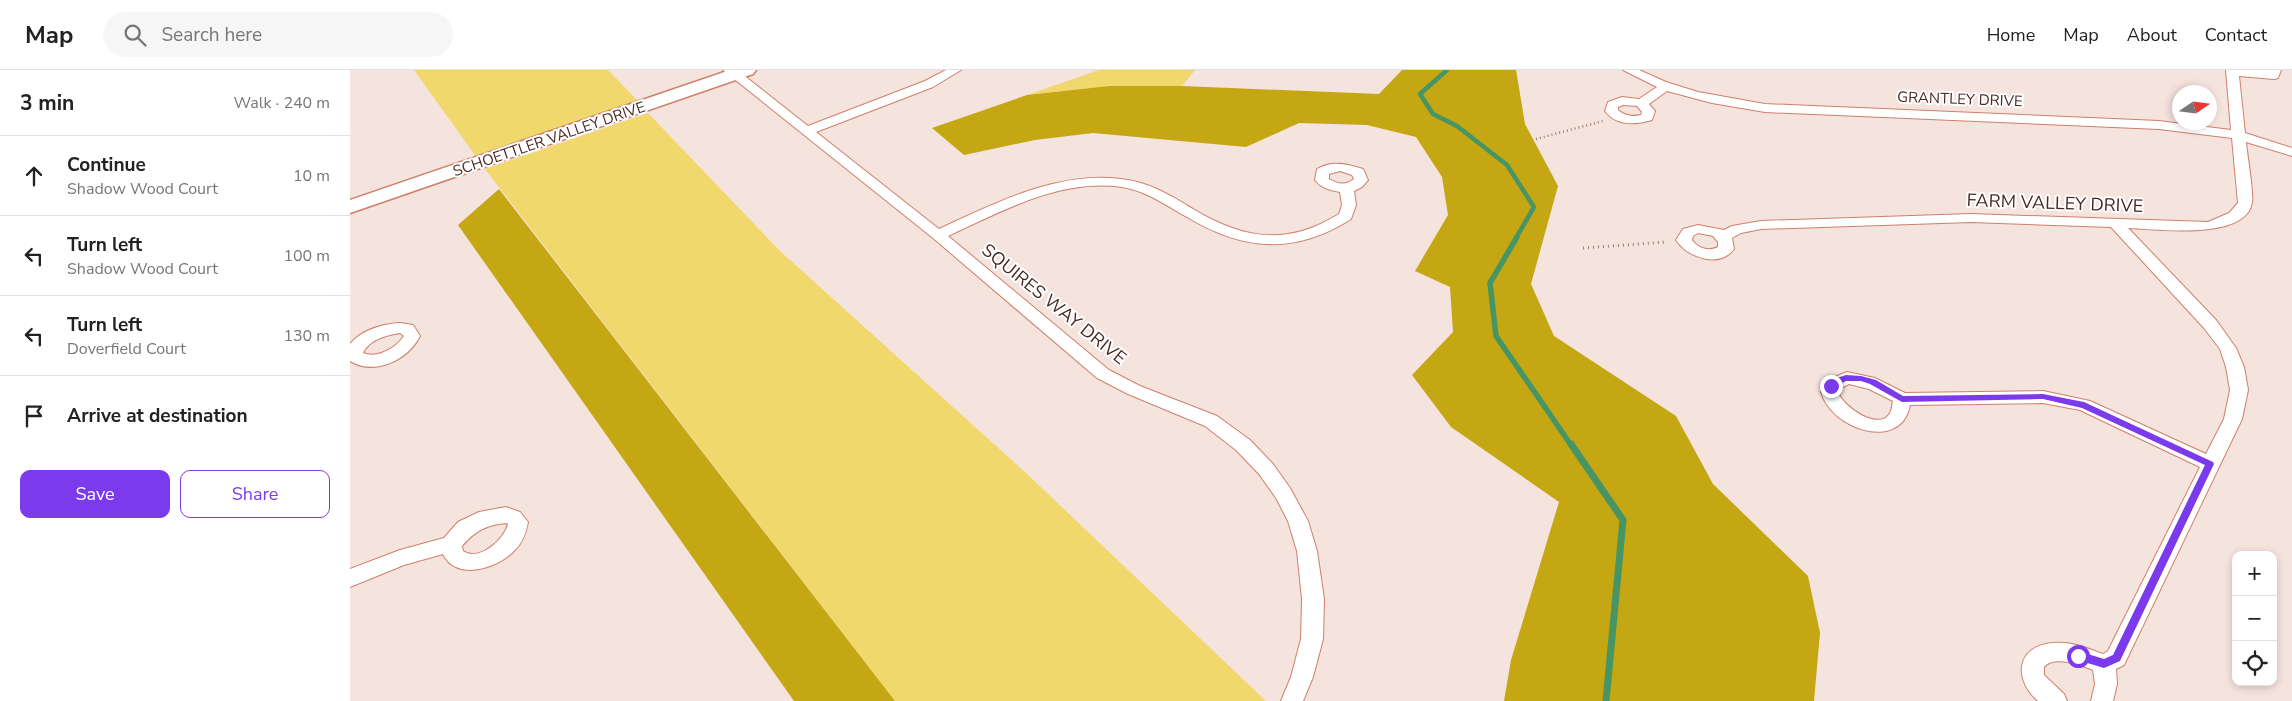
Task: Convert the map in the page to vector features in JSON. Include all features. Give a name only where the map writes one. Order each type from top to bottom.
[{"type":"street","points":[[807,131],[929,84],[955,70]]},
{"type":"street","name":"GRANTLEY DRIVE","points":[[1629,70],[1665,88],[1734,104],[1765,108],[2159,124],[2238,135],[2292,152]]},
{"type":"street","points":[[2232,71],[2266,76],[2274,75],[2275,70]]},
{"type":"street","name":"FARM VALLEY DRIVE","points":[[1723,237],[1737,229],[1761,225],[1907,219],[1971,218],[2117,225],[2208,226],[2231,220],[2241,213],[2245,203],[2232,71]]},
{"type":"street","name":"SQUIRES WAY DRIVE","points":[[737,72],[807,131],[938,235],[1103,374],[1134,390],[1211,421],[1243,445],[1266,468],[1283,493],[1298,521],[1307,551],[1313,600],[1312,639],[1302,677],[1292,701]]},
{"type":"street","name":"SCHOETTLER VALLEY DRIVE","points":[[350,207],[737,72]]},
{"type":"street","points":[[1641,103],[1665,88]]},
{"type":"street","points":[[938,235],[1026,196],[1069,184],[1101,181],[1135,185],[1149,189],[1228,233],[1265,241],[1283,240],[1319,232],[1346,216],[1349,205],[1346,188]]},
{"type":"street","points":[[2056,701],[2038,686],[2032,677],[2032,668],[2039,656],[2056,652],[2104,664],[2116,658],[2233,419],[2239,390],[2228,348],[2210,324],[2117,225]]},
{"type":"street","points":[[1902,399],[2043,396],[2084,405],[2210,464]]},
{"type":"street","points":[[350,578],[400,558],[452,544]]},
{"type":"street","points":[[2102,701],[2106,684],[2104,664]]},
{"type":"path","points":[[1536,138],[1606,120]]},
{"type":"path","points":[[1583,248],[1666,242]]},
{"type":"shaded area","points":[[414,70],[608,70],[641,104],[477,158]]},
{"type":"shaded area","points":[[1099,70],[1195,70],[1182,86],[1109,86],[1027,95]]},
{"type":"shaded area","points":[[1402,70],[1516,70],[1525,124],[1558,186],[1531,284],[1554,336],[1676,416],[1713,484],[1808,576],[1820,633],[1814,701],[1504,701],[1511,660],[1559,502],[1451,427],[1412,375],[1453,332],[1450,287],[1415,271],[1448,215],[1442,177],[1416,137],[1367,125],[1299,123],[1246,147],[1093,133],[1035,140],[964,155],[932,128],[1027,95],[1109,86],[1182,86],[1379,94]]},
{"type":"shaded area","points":[[648,113],[780,251],[1026,473],[1266,701],[895,701],[485,169]]},
{"type":"shaded area","points":[[499,189],[895,701],[794,701],[458,225]]},
{"type":"waterway","points":[[1447,70],[1420,94],[1433,114],[1457,126],[1507,165],[1534,207],[1516,238]]},
{"type":"waterway","points":[[1517,237],[1490,283],[1496,336],[1571,445]]},
{"type":"waterway","points":[[1571,444],[1623,520],[1606,701]]},
{"type":"route","points":[[1831,386],[1837,381],[1846,378],[1861,378],[1873,382],[1902,399],[2043,396],[2084,405],[2210,464],[2116,658],[2104,664],[2078,656]]}]
